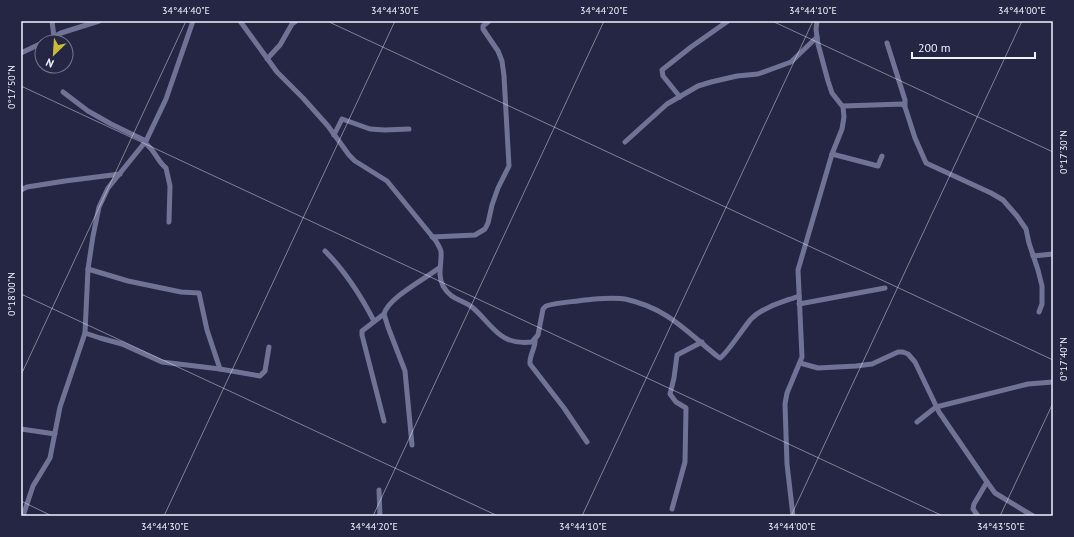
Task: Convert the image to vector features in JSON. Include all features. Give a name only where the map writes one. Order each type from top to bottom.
[{"type":"street","points":[[52,21],[54,34]]},
{"type":"street","points":[[62,34],[96,21]]},
{"type":"street","points":[[23,516],[33,486],[50,458],[60,407],[85,333],[88,269],[99,206],[108,188],[145,142],[161,112],[193,21]]},
{"type":"street","points":[[240,21],[277,72],[303,98],[354,161],[386,181],[432,237],[441,252],[439,268],[441,280],[451,297],[472,307],[499,335],[522,343],[532,342],[538,335],[543,309],[546,306],[576,301],[611,298],[624,299],[654,309],[678,323],[717,356],[722,357],[752,318],[761,312],[799,296]]},
{"type":"street","points":[[267,59],[280,44],[292,24],[296,21]]},
{"type":"street","points":[[432,237],[475,235],[485,229],[498,188],[509,166],[502,61],[498,51],[483,29],[483,26],[489,21]]},
{"type":"street","points":[[680,97],[662,73],[662,70],[728,21]]},
{"type":"street","points":[[793,516],[787,464],[785,404],[787,393],[802,357],[798,270],[832,154],[842,129],[844,117],[843,106],[832,93],[818,44],[817,21]]},
{"type":"street","points":[[625,142],[668,104],[698,86],[737,76],[758,74],[791,62],[817,37]]},
{"type":"street","points":[[888,43],[915,138],[926,163],[1003,200],[1017,216],[1026,230],[1042,286],[1042,304],[1039,312]]},
{"type":"street","points":[[21,54],[34,47]]},
{"type":"street","points":[[63,92],[88,111],[145,142],[151,147],[162,165],[166,168],[170,186],[169,222]]},
{"type":"street","points":[[843,106],[905,105]]},
{"type":"street","points":[[334,135],[342,119],[370,129],[409,129]]},
{"type":"street","points":[[832,154],[878,166],[882,156]]},
{"type":"street","points":[[21,190],[27,187],[65,180],[120,174]]},
{"type":"street","points":[[325,251],[365,302],[374,321]]},
{"type":"street","points":[[1033,256],[1053,254]]},
{"type":"street","points":[[384,421],[362,331],[384,314],[389,304],[399,295],[427,278],[439,268]]},
{"type":"street","points":[[88,269],[128,281],[182,292],[199,293],[207,330],[220,369]]},
{"type":"street","points":[[799,304],[885,288]]},
{"type":"street","points":[[384,314],[405,371],[412,445]]},
{"type":"street","points":[[85,333],[122,344],[162,362],[220,369],[260,376],[265,371],[269,347]]},
{"type":"street","points":[[535,339],[536,344],[530,359],[530,364],[564,408],[586,442]]},
{"type":"street","points":[[672,509],[685,462],[686,408],[676,402],[670,394],[677,355],[702,342]]},
{"type":"street","points":[[800,363],[818,368],[856,366],[872,364],[898,352],[905,352],[915,362],[936,407],[987,482],[996,493],[1033,516]]},
{"type":"street","points":[[917,422],[936,407],[1028,384],[1053,382]]},
{"type":"street","points":[[21,429],[55,434]]},
{"type":"street","points":[[978,516],[973,509],[974,504],[987,482]]},
{"type":"street","points":[[379,490],[380,516]]}]
